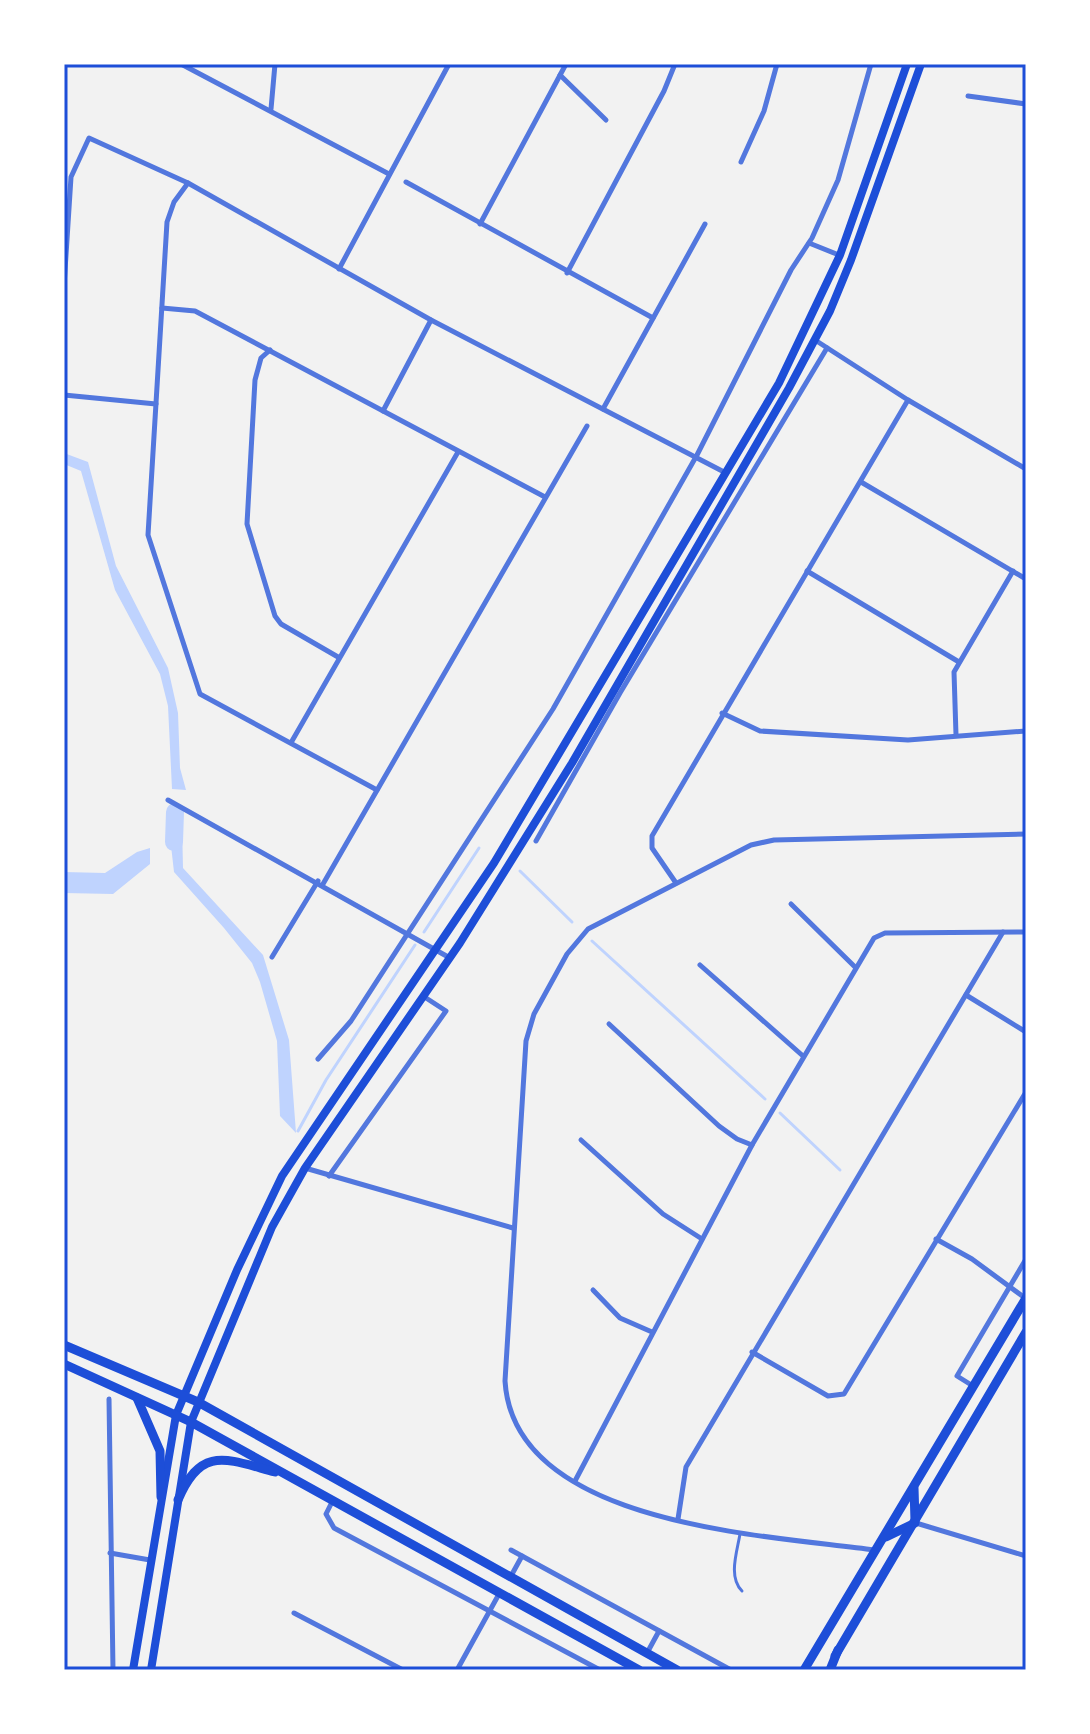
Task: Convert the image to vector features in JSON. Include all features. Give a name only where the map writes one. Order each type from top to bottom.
[{"type":"main road","points":[[133,1670],[176,1415],[237,1270],[282,1176],[438,951],[560,755],[792,359],[840,255],[907,64]]},
{"type":"main road","points":[[151,1670],[191,1422],[250,1276],[305,1168],[538,826],[815,340],[851,260],[921,64]]},
{"type":"main road","points":[[803,1670],[1026,1298]]},
{"type":"main road","points":[[828,1670],[1026,1332]]},
{"type":"main road","points":[[64,1345],[198,1402],[677,1670]]},
{"type":"main road","points":[[64,1364],[191,1422],[489,1586],[495,1602],[639,1670]]},
{"type":"main road","points":[[136,1397],[160,1451],[161,1497]]},
{"type":"main road","points":[[178,1500],[187,1477],[211,1460],[236,1462],[289,1476]]},
{"type":"main road","points":[[914,1485],[915,1523]]},
{"type":"main road","points":[[881,1540],[915,1523]]},
{"type":"main road","points":[[495,1602],[503,1581],[498,1570]]},
{"type":"street","points":[[181,64],[389,174]]},
{"type":"street","points":[[271,109],[275,64]]},
{"type":"street","points":[[339,269],[449,64]]},
{"type":"street","points":[[480,224],[566,64]]},
{"type":"street","points":[[567,273],[675,64]]},
{"type":"street","points":[[741,162],[764,111],[777,64]]},
{"type":"street","points":[[318,1059],[351,1021],[553,709],[697,455],[791,270],[809,243],[838,180],[871,64]]},
{"type":"street","points":[[560,75],[606,120]]},
{"type":"street","points":[[968,96],[1026,104]]},
{"type":"street","points":[[64,286],[71,177],[89,138],[188,183],[431,320],[727,473]]},
{"type":"street","points":[[406,182],[653,318]]},
{"type":"street","points":[[188,183],[168,216],[148,535],[200,694],[292,741],[377,790]]},
{"type":"street","points":[[603,409],[705,224]]},
{"type":"street","points":[[809,243],[840,255]]},
{"type":"street","points":[[162,308],[195,311],[545,497]]},
{"type":"street","points":[[383,411],[431,320]]},
{"type":"street","points":[[815,340],[908,400],[1026,469]]},
{"type":"street","points":[[536,841],[538,826],[827,348]]},
{"type":"street","points":[[270,350],[261,358],[255,380],[247,524],[275,616],[281,624],[338,657]]},
{"type":"street","points":[[64,395],[156,404]]},
{"type":"street","points":[[676,883],[652,848],[652,836],[908,400]]},
{"type":"street","points":[[272,957],[377,790],[587,426]]},
{"type":"street","points":[[292,741],[458,452]]},
{"type":"street","points":[[861,482],[1026,579]]},
{"type":"street","points":[[807,571],[959,662]]},
{"type":"street","points":[[956,735],[953,681],[959,662],[1013,571]]},
{"type":"street","points":[[722,713],[760,731],[908,740],[1026,731]]},
{"type":"street","points":[[168,800],[320,882],[450,958]]},
{"type":"street","points":[[875,1550],[740,1531],[622,1507],[575,1481],[529,1444],[508,1407],[505,1381],[525,1052],[534,1014],[580,937],[588,929],[737,850],[762,841],[1026,834]]},
{"type":"street","points":[[791,904],[855,967]]},
{"type":"street","points":[[678,1519],[686,1467],[1003,932]]},
{"type":"street","points":[[575,1481],[752,1145],[874,938],[885,933],[1026,932]]},
{"type":"street","points":[[700,965],[803,1056]]},
{"type":"street","points":[[966,995],[1026,1032]]},
{"type":"street","points":[[329,1176],[446,1011],[423,996]]},
{"type":"street","points":[[609,1024],[719,1126],[752,1145]]},
{"type":"street","points":[[752,1352],[828,1396],[844,1394],[1026,1092]]},
{"type":"street","points":[[581,1140],[663,1214],[702,1239]]},
{"type":"street","points":[[305,1168],[513,1228]]},
{"type":"street","points":[[936,1239],[1026,1298]]},
{"type":"street","points":[[973,1386],[957,1376],[1026,1259]]},
{"type":"street","points":[[593,1290],[620,1318],[652,1332]]},
{"type":"street","points":[[109,1399],[113,1670]]},
{"type":"street","points":[[333,1500],[326,1514],[334,1528],[495,1602],[600,1670]]},
{"type":"street","points":[[915,1523],[1026,1555]]},
{"type":"street","points":[[511,1550],[731,1670]]},
{"type":"street","points":[[110,1553],[150,1560]]},
{"type":"street","points":[[511,1577],[522,1556]]},
{"type":"street","points":[[457,1670],[495,1602]]},
{"type":"street","points":[[294,1613],[403,1670]]},
{"type":"street","points":[[647,1653],[659,1631]]},
{"type":"lane","points":[[740,1531],[734,1574],[735,1584],[742,1591]]},
{"type":"water","points":[[64,453],[88,462],[116,566],[168,668],[178,713],[180,768],[186,790],[172,789],[168,706],[160,674],[115,590],[81,471],[64,464]]},
{"type":"water","points":[[168,819],[182,823],[183,868],[263,955],[289,1040],[296,1133],[280,1116],[277,1041],[260,982],[252,963],[174,872]]},
{"type":"water","points":[[150,848],[150,864],[113,894],[64,893],[64,872],[105,873],[137,852]]},
{"type":"waterway","points":[[174,842],[175,812]]},
{"type":"waterway","points":[[424,932],[479,848]]},
{"type":"waterway","points":[[520,871],[572,922]]},
{"type":"waterway","points":[[592,941],[765,1099]]},
{"type":"waterway","points":[[298,1131],[326,1080],[415,945]]},
{"type":"waterway","points":[[780,1113],[840,1170]]}]
